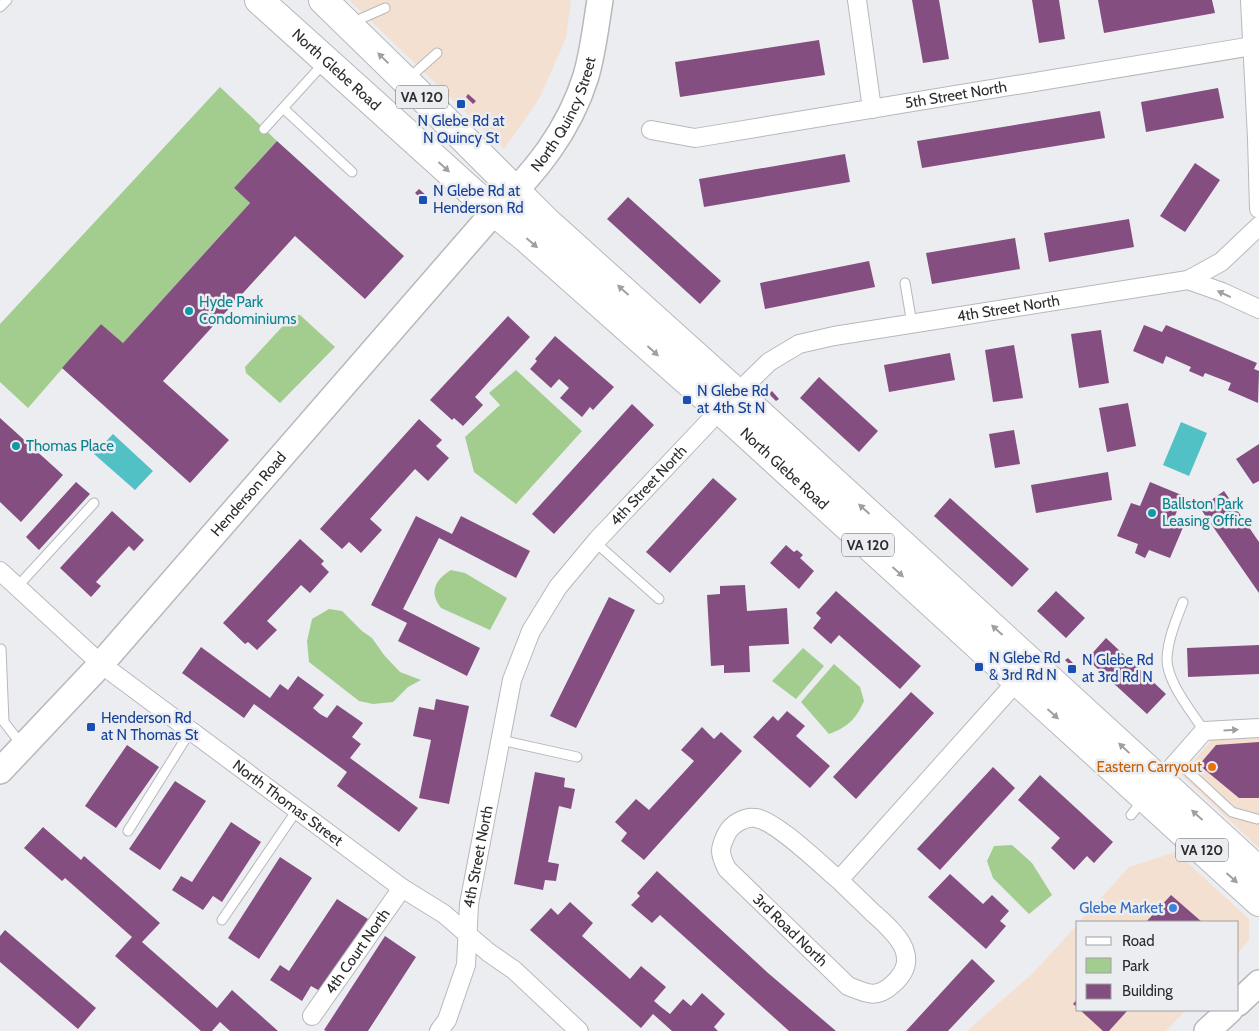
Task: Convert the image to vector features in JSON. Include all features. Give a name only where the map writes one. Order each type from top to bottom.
[{"type":"main road","name":"North Glebe Road","points":[[259,0],[494,212],[728,402]]},
{"type":"main road","name":"North Glebe Road","points":[[323,0],[728,402],[1153,789],[1259,902]]},
{"type":"main road","name":"North Glebe Road","points":[[1153,789],[1259,871]]},
{"type":"street","name":"North Quincy Street","points":[[494,212],[535,171],[571,112],[586,76],[600,0]]},
{"type":"street","points":[[857,0],[872,109]]},
{"type":"street","points":[[1250,0],[1255,46],[1259,209]]},
{"type":"street","name":"5th Street North","points":[[651,130],[695,138],[1255,46]]},
{"type":"street","name":"Henderson Road","points":[[0,771],[101,664],[494,212]]},
{"type":"street","name":"4th Street North","points":[[439,1031],[446,1020],[466,965],[469,904],[500,740],[512,680],[531,631],[558,587],[595,542],[728,402],[769,362],[799,344],[834,336],[1188,280],[1221,262],[1259,226]]},
{"type":"street","name":"4th Street North","points":[[1188,280],[1222,292],[1259,310]]},
{"type":"street","name":"North Thomas Street","points":[[0,573],[101,664],[402,888],[444,914],[467,935],[514,970],[579,1031]]},
{"type":"street","points":[[839,880],[1025,672]]},
{"type":"street","points":[[1153,789],[1204,731],[1259,728]]},
{"type":"street","name":"3rd Road North","points":[[755,817],[773,824],[839,880],[899,937],[906,967],[898,980],[885,991],[868,994],[848,986],[727,869],[720,856],[721,845],[729,829],[742,819],[755,817]]},
{"type":"street","name":"4th Court North","points":[[312,1016],[402,888]]},
{"type":"street","points":[[1239,1001],[1259,983]]},
{"type":"street","points":[[1207,1031],[1229,1011]]},
{"type":"lane","points":[[0,8],[7,0]]},
{"type":"lane","points":[[348,25],[385,8]]},
{"type":"lane","points":[[406,81],[437,53]]},
{"type":"lane","points":[[264,129],[326,60]]},
{"type":"lane","points":[[283,108],[352,172]]},
{"type":"lane","points":[[904,283],[912,324]]},
{"type":"lane","points":[[17,587],[94,503]]},
{"type":"lane","points":[[595,542],[658,599]]},
{"type":"lane","points":[[1183,602],[1172,630],[1166,660],[1172,682],[1204,731]]},
{"type":"lane","points":[[1,649],[4,722],[23,746]]},
{"type":"lane","points":[[128,831],[191,730]]},
{"type":"lane","points":[[500,740],[577,757]]},
{"type":"lane","points":[[1153,789],[1256,819]]},
{"type":"lane","points":[[222,920],[297,810]]},
{"type":"shaded area","points":[[349,0],[571,0],[566,38],[539,99],[504,149]]},
{"type":"shaded area","points":[[1259,732],[1259,848],[1181,775],[1217,734]]},
{"type":"shaded area","points":[[1176,852],[1249,919],[1249,940],[1239,952],[1239,921],[1080,921],[1129,867]]},
{"type":"shaded area","points":[[1076,926],[1076,1011],[1185,1011],[1166,1031],[967,1031],[1033,973]]},
{"type":"green space","points":[[220,87],[277,141],[234,188],[250,203],[123,343],[101,324],[28,408],[0,382],[0,324]]},
{"type":"green space","points":[[293,315],[300,315],[335,347],[280,403],[246,373],[245,367]]},
{"type":"green space","points":[[516,370],[582,431],[516,504],[474,472],[465,437],[500,405],[489,393]]},
{"type":"green space","points":[[451,570],[465,573],[507,598],[490,630],[441,608],[437,602],[434,591],[436,586],[441,577]]},
{"type":"green space","points":[[329,609],[342,611],[372,638],[384,655],[400,672],[421,680],[408,687],[393,702],[373,704],[359,701],[309,662],[307,641],[312,619]]},
{"type":"green space","points":[[803,648],[824,666],[796,699],[772,681]]},
{"type":"green space","points":[[834,664],[860,687],[864,701],[851,722],[829,734],[801,702]]},
{"type":"green space","points":[[1012,845],[1032,863],[1052,895],[1029,914],[993,878],[987,861],[994,846]]},
{"type":"water","points":[[1181,422],[1207,433],[1189,476],[1163,465]]},
{"type":"water","points":[[113,434],[153,471],[135,490],[94,454]]},
{"type":"building","points":[[912,0],[939,0],[949,59],[923,63]]},
{"type":"building","points":[[1032,0],[1059,0],[1065,39],[1039,43]]},
{"type":"building","points":[[1098,0],[1212,0],[1215,13],[1104,33]]},
{"type":"building","points":[[819,40],[825,75],[680,97],[675,62]]},
{"type":"building","points":[[1218,88],[1224,118],[1146,132],[1141,102]]},
{"type":"building","points":[[468,94],[476,101],[473,104],[466,97]]},
{"type":"building","points":[[1100,111],[1105,138],[922,168],[917,141]]},
{"type":"building","name":"Hyde Park Condominiums","points":[[277,141],[404,256],[365,299],[295,236],[163,381],[229,440],[190,483],[62,368],[101,324],[123,343],[250,203],[234,188]]},
{"type":"building","points":[[845,154],[850,182],[704,207],[699,179]]},
{"type":"building","points":[[1195,163],[1220,180],[1185,232],[1160,216]]},
{"type":"building","points":[[419,189],[427,196],[424,201],[415,193]]},
{"type":"building","points":[[628,197],[721,281],[700,304],[607,219]]},
{"type":"building","points":[[1129,219],[1134,247],[1049,262],[1044,233]]},
{"type":"building","points":[[1015,238],[1020,269],[932,284],[926,253]]},
{"type":"building","points":[[869,261],[875,287],[765,309],[760,283]]},
{"type":"building","points":[[508,316],[530,337],[475,397],[483,405],[463,426],[454,418],[452,420],[430,400]]},
{"type":"building","points":[[1144,325],[1162,332],[1166,325],[1257,363],[1254,369],[1259,371],[1258,403],[1228,390],[1231,383],[1205,373],[1203,377],[1189,371],[1191,367],[1166,356],[1163,364],[1133,351]]},
{"type":"building","points":[[1101,330],[1109,383],[1079,388],[1071,334]]},
{"type":"building","points":[[555,336],[614,387],[593,410],[590,407],[582,417],[560,398],[569,388],[559,379],[551,388],[530,369],[537,361],[535,359]]},
{"type":"building","points":[[1014,345],[1023,398],[993,402],[985,350]]},
{"type":"building","points":[[950,353],[955,380],[889,392],[884,365]]},
{"type":"building","points":[[819,377],[878,431],[859,452],[800,398]]},
{"type":"building","points":[[772,391],[779,399],[776,401],[769,394]]},
{"type":"building","points":[[1128,403],[1136,446],[1107,452],[1099,408]]},
{"type":"building","points":[[632,404],[654,425],[554,534],[532,514]]},
{"type":"building","name":"Thomas Place","points":[[0,418],[63,475],[21,522],[0,502]]},
{"type":"building","points":[[419,419],[442,440],[436,446],[449,458],[428,481],[415,469],[370,519],[382,530],[361,553],[349,542],[342,549],[320,529]]},
{"type":"building","points":[[1014,430],[1020,464],[995,468],[989,434]]},
{"type":"building","points":[[1259,444],[1259,481],[1253,484],[1236,459]]},
{"type":"building","points":[[1108,472],[1112,500],[1036,513],[1031,485]]},
{"type":"building","points":[[713,478],[737,499],[670,573],[646,552]]},
{"type":"building","points":[[76,482],[90,494],[39,550],[26,537]]},
{"type":"building","name":"Ballston Park Leasing Office","points":[[1150,482],[1184,496],[1173,520],[1184,525],[1170,558],[1149,550],[1145,558],[1135,553],[1138,544],[1117,536],[1131,503],[1140,506]]},
{"type":"building","points":[[1224,491],[1259,542],[1259,593],[1200,508]]},
{"type":"building","points":[[950,498],[1029,569],[1012,587],[934,516]]},
{"type":"building","points":[[112,511],[144,540],[134,551],[129,546],[96,582],[101,586],[91,597],[60,568]]},
{"type":"building","points":[[416,516],[452,534],[461,516],[530,551],[516,578],[439,538],[403,609],[480,648],[467,676],[398,641],[407,623],[371,605]]},
{"type":"building","points":[[300,539],[324,561],[321,564],[329,572],[310,593],[301,585],[267,621],[277,630],[257,650],[248,642],[245,644],[223,623]]},
{"type":"building","points":[[786,545],[794,552],[797,550],[803,555],[800,558],[814,571],[799,589],[770,563]]},
{"type":"building","points":[[745,585],[747,611],[787,608],[789,644],[749,646],[750,672],[724,673],[724,665],[711,666],[707,595],[720,594],[720,586]]},
{"type":"building","points":[[836,591],[921,666],[900,689],[839,635],[831,644],[813,628],[821,618],[816,613]]},
{"type":"building","points":[[1056,591],[1085,618],[1066,638],[1037,611]]},
{"type":"building","points":[[609,597],[635,610],[576,728],[550,716]]},
{"type":"building","points":[[1106,638],[1166,694],[1147,714],[1087,659]]},
{"type":"building","points":[[1259,645],[1259,674],[1188,677],[1187,648]]},
{"type":"building","points":[[201,647],[270,698],[280,684],[288,690],[298,676],[324,695],[313,708],[320,714],[327,718],[337,705],[363,723],[352,737],[361,744],[350,758],[418,808],[399,832],[337,786],[347,772],[302,739],[254,704],[244,718],[182,673]]},
{"type":"building","points":[[1068,658],[1075,665],[1073,668],[1065,660]]},
{"type":"building","points":[[911,692],[934,713],[856,799],[833,777]]},
{"type":"building","points":[[436,699],[469,706],[449,804],[419,798],[431,740],[413,736],[419,707],[434,710]]},
{"type":"building","points":[[787,711],[805,726],[796,736],[830,766],[810,788],[753,737],[773,716],[778,721]]},
{"type":"building","points":[[702,727],[714,739],[721,732],[742,751],[644,860],[621,841],[627,833],[615,822],[636,799],[649,810],[684,772],[694,761],[681,750]]},
{"type":"building","points":[[1259,742],[1259,798],[1239,798],[1199,765],[1216,745]]},
{"type":"building","points":[[127,745],[159,767],[116,828],[85,806]]},
{"type":"building","points":[[993,767],[1015,788],[940,870],[917,849]]},
{"type":"building","points":[[535,772],[565,778],[564,787],[575,789],[571,809],[559,806],[548,862],[559,864],[556,881],[545,880],[543,890],[514,884]]},
{"type":"building","points":[[1040,775],[1113,842],[1094,863],[1087,856],[1074,870],[1051,848],[1060,838],[1018,800]]},
{"type":"building","points":[[175,781],[206,801],[160,870],[129,849]]},
{"type":"building","points":[[231,822],[261,842],[222,902],[213,896],[203,910],[172,890],[181,876],[192,882]]},
{"type":"building","points":[[43,827],[81,860],[84,856],[160,923],[142,942],[217,1008],[232,990],[278,1031],[230,1031],[220,1022],[212,1031],[201,1031],[115,956],[132,937],[65,878],[62,881],[24,848]]},
{"type":"building","points":[[280,857],[312,878],[259,959],[228,938]]},
{"type":"building","points":[[657,871],[768,973],[836,1031],[789,1031],[660,915],[652,923],[631,905],[640,896],[637,893]]},
{"type":"building","points":[[950,874],[983,904],[992,895],[1009,911],[1000,921],[1006,926],[986,949],[928,897]]},
{"type":"building","name":"Glebe Market","points":[[1171,895],[1201,921],[1147,921]]},
{"type":"building","points":[[337,899],[368,919],[320,991],[311,986],[302,1001],[270,980],[280,965],[289,971]]},
{"type":"building","points":[[570,902],[593,923],[582,936],[630,979],[641,966],[666,987],[654,1001],[670,1014],[683,999],[691,1006],[702,993],[725,1014],[714,1027],[718,1031],[672,1031],[653,1014],[641,1028],[530,930],[551,908],[558,915]]},
{"type":"building","points":[[5,930],[96,1008],[78,1029],[0,962],[0,936]]},
{"type":"building","points":[[385,936],[416,957],[368,1031],[324,1030]]},
{"type":"building","points":[[972,959],[995,981],[948,1031],[906,1031]]},
{"type":"building","points":[[1081,1011],[1127,1011],[1109,1031],[1103,1031]]},
{"type":"place","name":"N Glebe Rd at N Quincy St","points":[[461,104]]},
{"type":"place","name":"N Glebe Rd at Henderson Rd","points":[[423,200]]},
{"type":"place","name":"Hyde Park Condominiums","points":[[189,311]]},
{"type":"place","name":"N Glebe Rd at 4th St N","points":[[687,400]]},
{"type":"place","name":"Thomas Place","points":[[16,446]]},
{"type":"place","name":"Ballston Park Leasing Office","points":[[1152,513]]},
{"type":"place","name":"N Glebe Rd & 3rd Rd N","points":[[979,667]]},
{"type":"place","name":"N Glebe Rd at 3rd Rd N","points":[[1072,669]]},
{"type":"place","name":"Henderson Rd at N Thomas St","points":[[91,727]]},
{"type":"place","name":"Eastern Carryout","points":[[1212,767]]},
{"type":"place","name":"Glebe Market","points":[[1173,908]]}]
